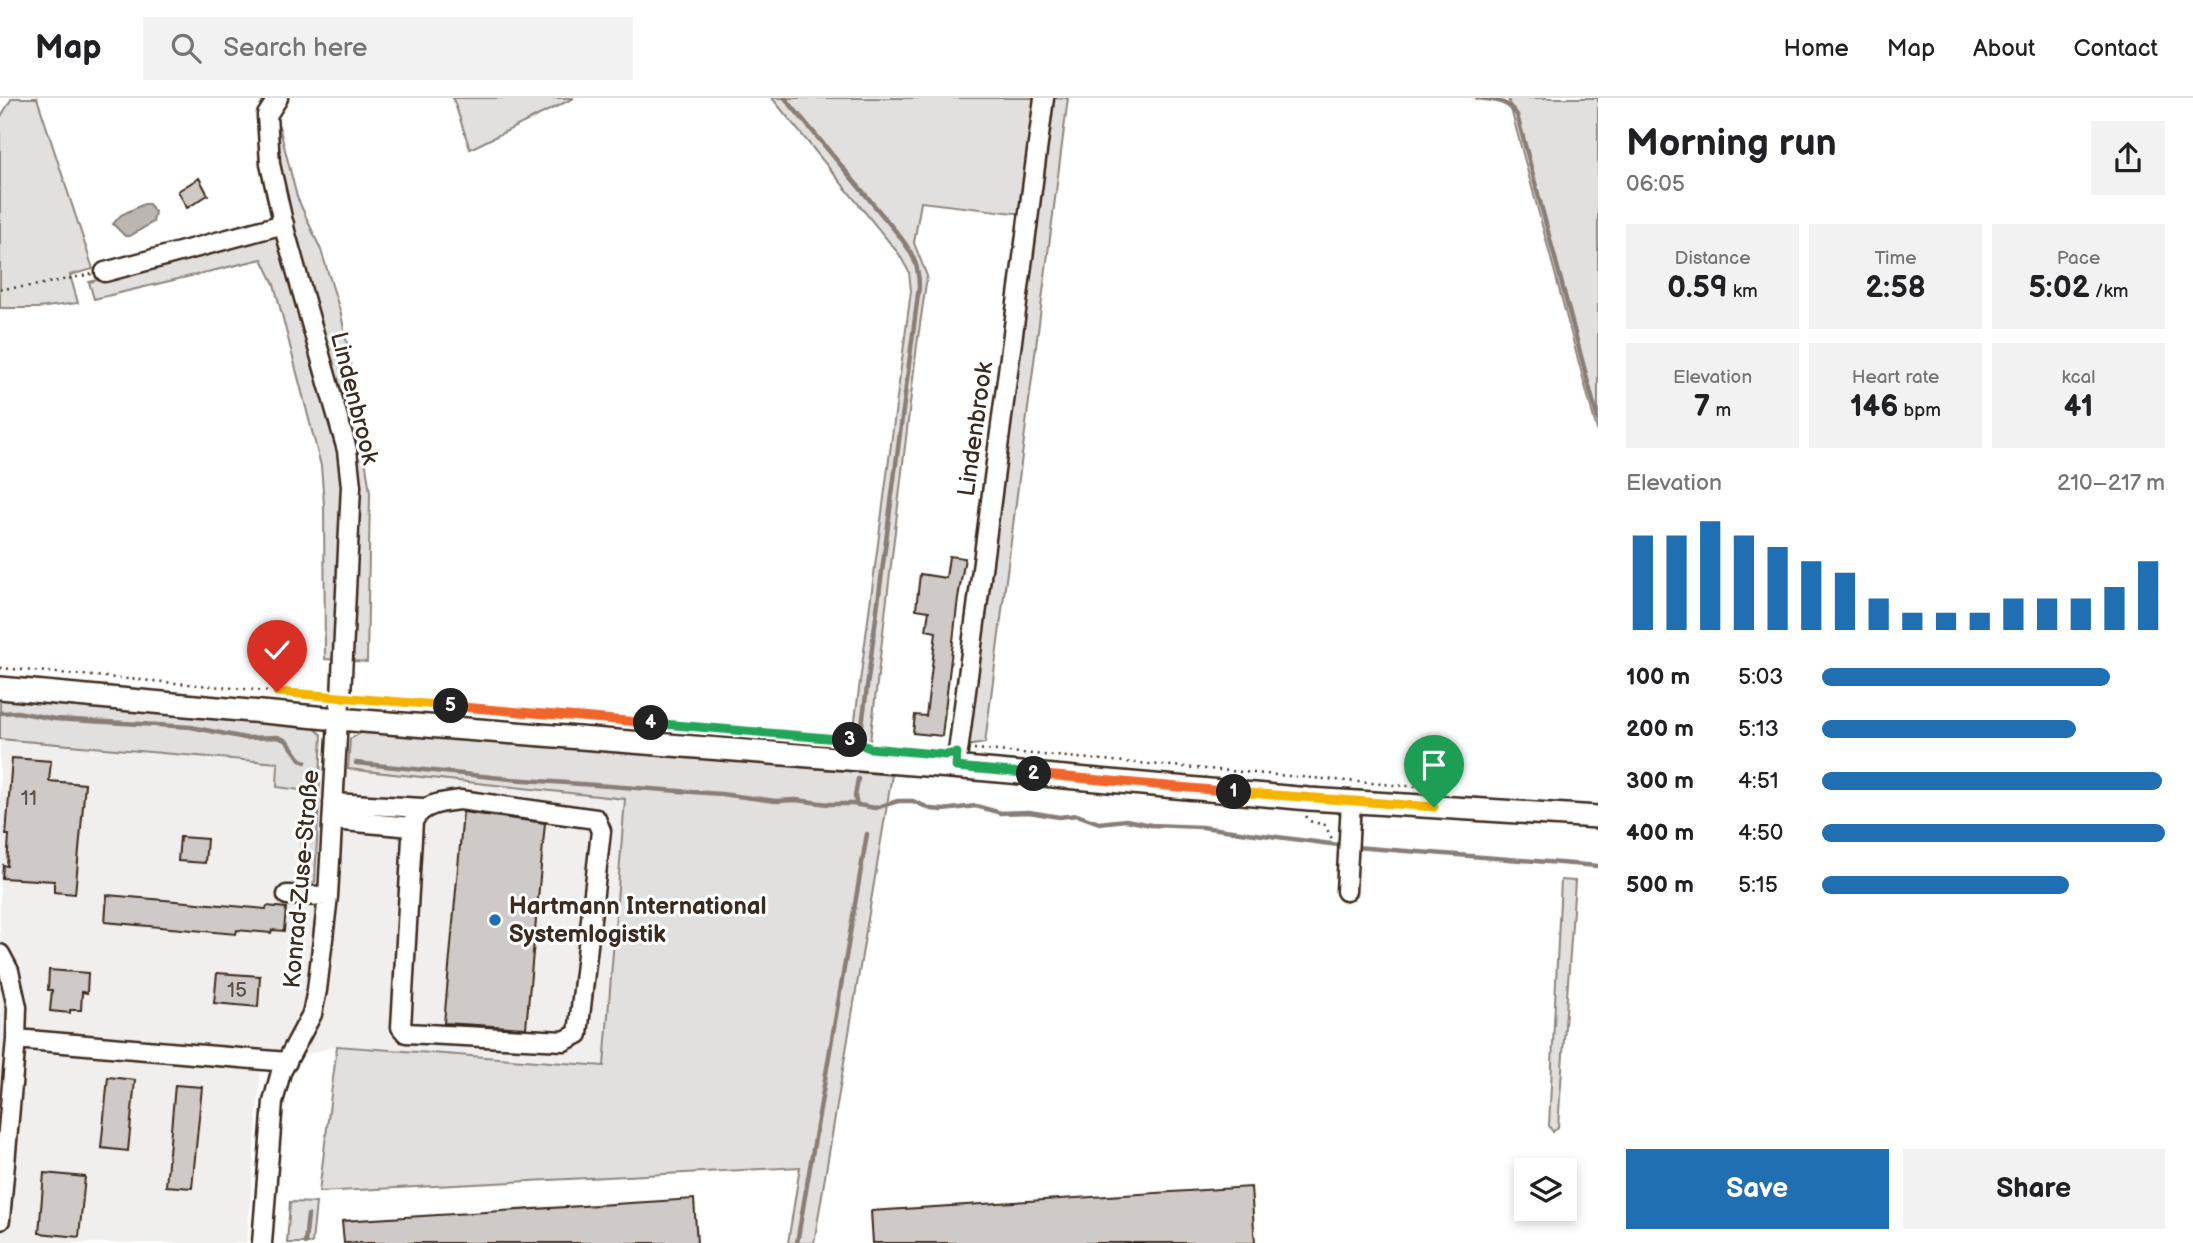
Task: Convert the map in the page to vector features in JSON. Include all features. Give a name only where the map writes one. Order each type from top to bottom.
[{"type":"main road","points":[[0,688],[338,719],[957,760],[1351,802],[1598,817]]},
{"type":"street","name":"Lindenbrook","points":[[278,98],[267,115],[270,164],[347,450],[351,486],[338,719]]},
{"type":"street","name":"Lindenbrook","points":[[957,760],[1044,98]]},
{"type":"street","points":[[105,272],[284,224]]},
{"type":"street","name":"Konrad-Zuse-Straße","points":[[261,1243],[273,1102],[281,1072],[312,1014],[328,896],[338,719]]},
{"type":"street","points":[[333,812],[423,808],[460,800],[596,819],[601,831],[578,1034],[572,1038],[564,1041],[406,1033],[401,1027],[412,827],[416,814],[423,808]]},
{"type":"street","points":[[1346,891],[1351,802]]},
{"type":"street","points":[[333,812],[412,827]]},
{"type":"street","points":[[287,895],[328,896]]},
{"type":"street","points":[[0,954],[9,971],[17,1007],[0,1220]]},
{"type":"street","points":[[16,1038],[287,1062]]},
{"type":"path","points":[[0,289],[33,286],[105,272]]},
{"type":"path","points":[[0,668],[848,739],[859,744]]},
{"type":"path","points":[[957,760],[973,749],[1420,788]]},
{"type":"shaded area","points":[[12,98],[37,98],[93,269],[70,275],[78,303],[38,308],[0,308],[0,118]]},
{"type":"shaded area","points":[[453,98],[574,98],[470,149]]},
{"type":"shaded area","points":[[772,98],[1039,98],[1022,214],[921,202],[914,243],[927,276],[870,742],[853,735],[911,291],[909,272],[899,254]]},
{"type":"shaded area","points":[[1053,98],[1068,98],[985,743],[965,746]]},
{"type":"shaded area","points":[[1508,98],[1598,98],[1598,434]]},
{"type":"shaded area","points":[[279,126],[297,197],[321,250],[341,314],[354,379],[370,493],[367,662],[325,659],[324,504],[321,466],[274,284],[262,259],[94,299],[89,282],[291,233],[275,164],[274,127]]},
{"type":"shaded area","points":[[149,204],[155,212],[153,222],[130,236],[125,236],[113,224],[121,215]]},
{"type":"shaded area","points":[[0,693],[309,723],[322,735],[315,882],[298,884],[307,791],[277,787],[278,763],[0,739]]},
{"type":"shaded area","points":[[368,729],[892,775],[814,1243],[788,1243],[800,1167],[319,1192],[337,1046],[604,1066],[625,799],[348,769],[350,739]]},
{"type":"shaded area","points":[[0,732],[625,798],[604,1066],[337,1046],[261,1067],[247,1243],[0,1243]]},
{"type":"shaded area","points":[[1561,880],[1575,881],[1558,1127],[1553,1132],[1549,1126]]},
{"type":"shaded area","points":[[290,1202],[316,1203],[312,1243],[287,1243]]},
{"type":"building","points":[[199,178],[208,195],[187,208],[178,191]]},
{"type":"building","points":[[949,556],[965,558],[942,736],[913,733],[915,715],[926,716],[936,632],[926,630],[929,611],[916,609],[920,574],[946,578]]},
{"type":"building","points":[[12,758],[51,761],[49,781],[85,784],[75,894],[54,892],[54,881],[2,878],[3,865],[7,866],[9,835],[6,835]]},
{"type":"building","name":"Hartmann International Systemlogistik","points":[[463,812],[545,823],[526,1028],[444,1023]]},
{"type":"building","points":[[180,837],[207,839],[205,863],[178,861]]},
{"type":"building","points":[[107,895],[266,909],[267,906],[286,908],[284,931],[272,930],[271,933],[237,930],[236,934],[105,922]]},
{"type":"building","points":[[49,970],[88,973],[87,993],[82,992],[81,1010],[70,1010],[70,1013],[50,1011],[52,990],[48,990]]},
{"type":"building","points":[[217,973],[260,976],[258,1007],[214,1003]]},
{"type":"building","points":[[108,1077],[135,1080],[128,1151],[101,1148]]},
{"type":"building","points":[[175,1085],[202,1087],[192,1188],[166,1186]]},
{"type":"building","points":[[44,1173],[85,1177],[79,1237],[39,1233]]},
{"type":"building","points":[[1251,1187],[1255,1243],[873,1243],[871,1211]]},
{"type":"building","points":[[694,1199],[697,1243],[344,1243],[342,1221]]},
{"type":"waterway","points":[[785,98],[903,241],[914,259],[919,279],[861,733]]},
{"type":"waterway","points":[[1477,98],[1505,104],[1517,115],[1598,420]]},
{"type":"waterway","points":[[0,713],[17,712],[55,719],[191,727],[245,738],[278,737],[287,741],[305,762]]},
{"type":"waterway","points":[[356,763],[511,779],[721,794],[776,801],[853,804],[875,808],[898,801],[913,801],[931,809],[943,810],[976,806],[1001,813],[1029,812],[1059,817],[1077,815],[1099,823],[1126,820],[1151,825],[1202,827],[1346,846]]},
{"type":"waterway","points":[[857,805],[855,797],[858,779]]},
{"type":"waterway","points":[[797,1243],[867,834]]},
{"type":"waterway","points":[[1355,847],[1598,866]]},
{"type":"waterway","points":[[305,1243],[308,1215]]},
{"type":"place","name":"Hartmann International Systemlogistik","points":[[495,920]]},
{"type":"route","points":[[277,692],[848,739],[870,748],[946,755],[957,753],[956,767],[1309,799],[1434,807]]}]
